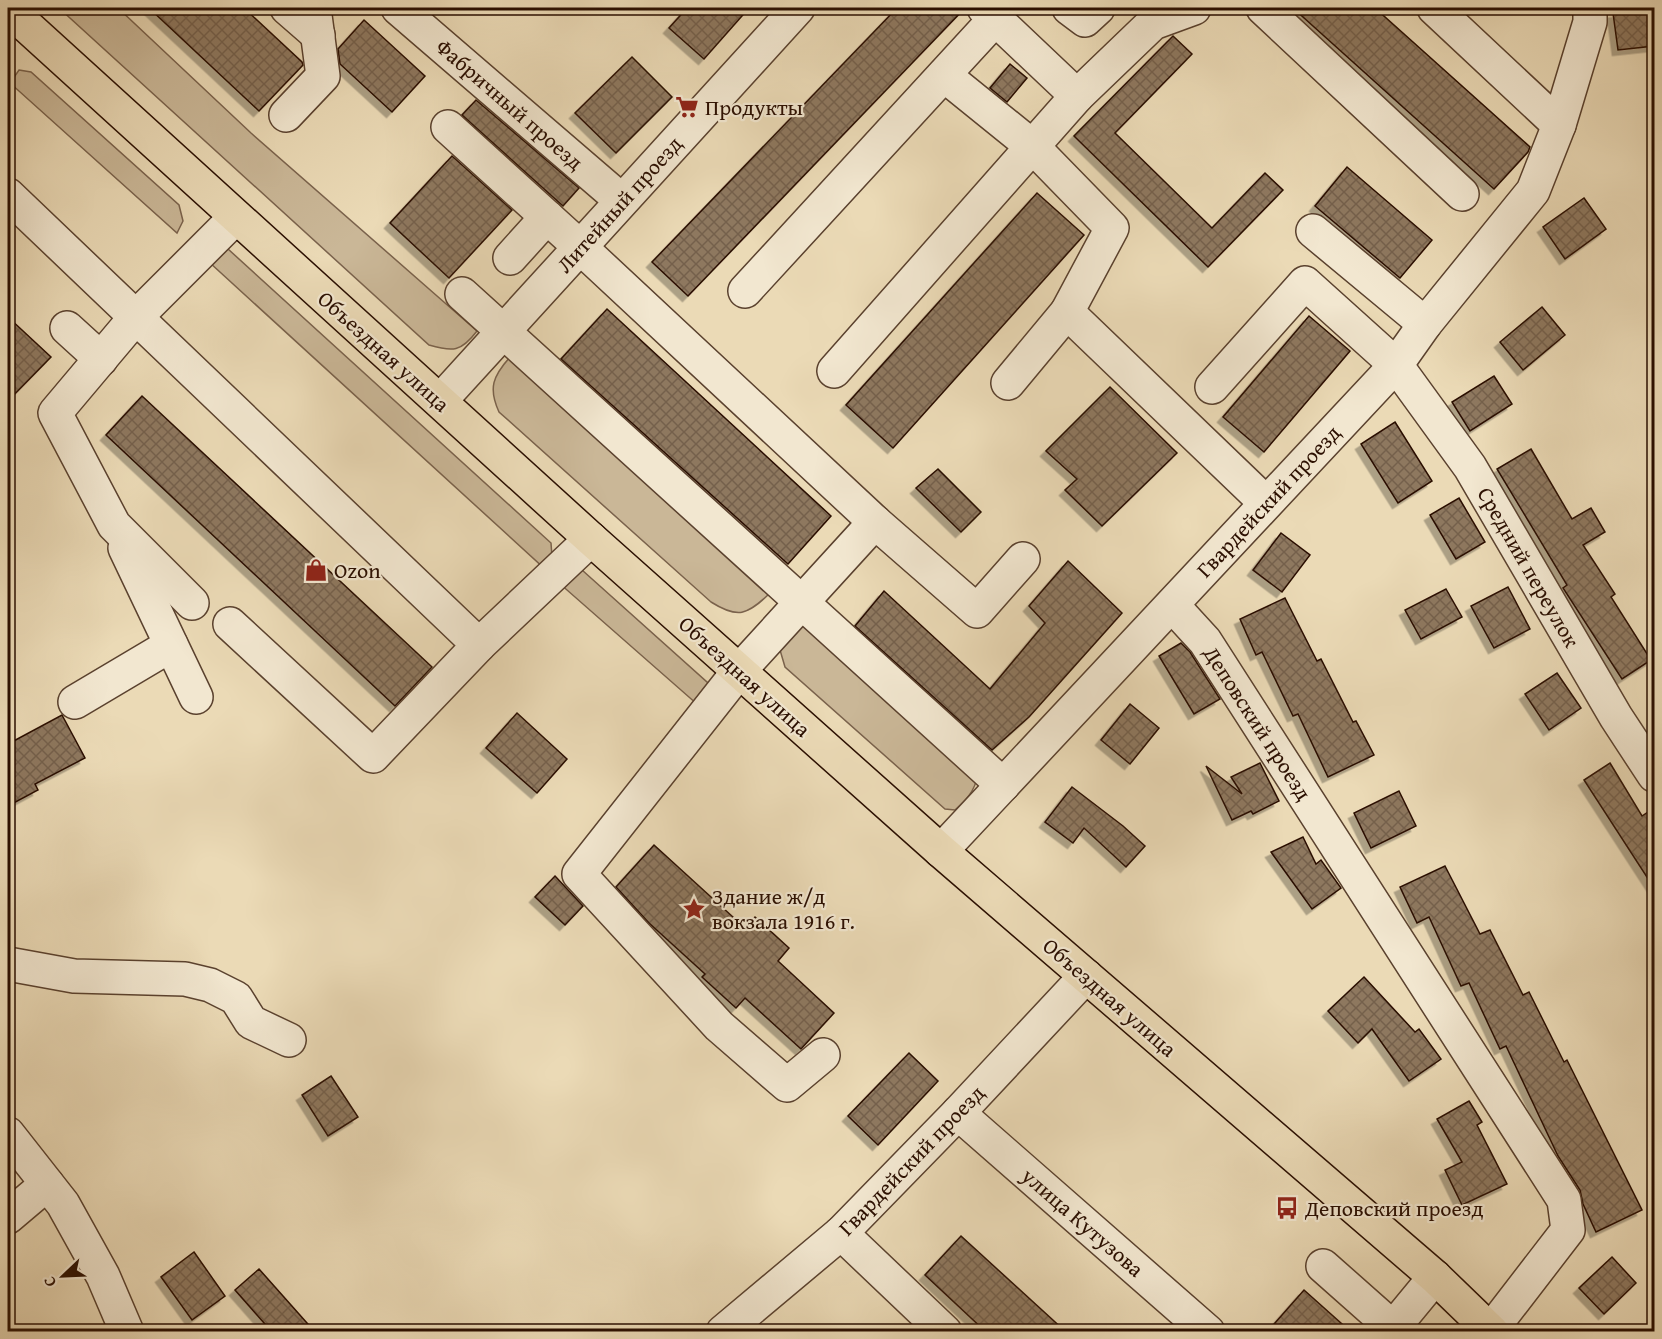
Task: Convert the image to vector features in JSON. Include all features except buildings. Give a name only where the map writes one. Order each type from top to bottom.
[{"type":"main road","name":"Объездная улица","points":[[8,9],[591,539],[941,851],[1435,1277],[1492,1331]]},
{"type":"street","points":[[286,115],[323,76],[316,21],[287,8]]},
{"type":"street","name":"Фабричный проезд","points":[[398,8],[621,200]]},
{"type":"street","name":"Литейный проезд","points":[[440,401],[798,8]]},
{"type":"street","points":[[1069,8],[1085,20],[1098,8]]},
{"type":"street","points":[[834,371],[1077,96],[1153,22],[1194,8]]},
{"type":"street","points":[[1263,8],[1462,194]]},
{"type":"street","points":[[1434,8],[1559,125]]},
{"type":"street","name":"Гвардейский проезд","points":[[941,851],[1396,365],[1425,324],[1533,191],[1559,125],[1590,22],[1590,8]]},
{"type":"street","points":[[745,291],[944,75],[990,13],[1077,96]]},
{"type":"street","points":[[944,75],[1033,147],[1112,228],[1067,312],[1008,383]]},
{"type":"street","points":[[448,127],[875,522],[977,611],[1023,559]]},
{"type":"street","points":[[8,195],[479,645]]},
{"type":"street","points":[[196,697],[114,525],[55,413],[135,318],[236,217]]},
{"type":"street","points":[[510,258],[547,217]]},
{"type":"street","points":[[1313,231],[1425,324]]},
{"type":"street","name":"Средний переулок","points":[[1212,387],[1305,283],[1396,365],[1470,467],[1616,717],[1654,774]]},
{"type":"street","points":[[462,294],[502,333],[1003,785]]},
{"type":"street","points":[[1067,312],[1266,503]]},
{"type":"street","points":[[67,328],[101,359]]},
{"type":"street","points":[[823,1055],[787,1085],[719,1026],[579,874],[739,671],[875,522]]},
{"type":"street","points":[[114,525],[192,603]]},
{"type":"street","points":[[230,624],[374,756],[479,645],[591,539]]},
{"type":"street","name":"Деповский проезд","points":[[1172,605],[1205,641],[1564,1200],[1568,1230],[1492,1331]]},
{"type":"street","points":[[75,702],[171,645]]},
{"type":"street","points":[[8,964],[74,976],[184,979],[210,985],[236,998],[251,1022],[289,1040]]},
{"type":"street","name":"Гвардейский проезд","points":[[723,1332],[841,1233],[958,1113],[1086,976]]},
{"type":"street","name":"улица Кутузова","points":[[958,1113],[1208,1332]]},
{"type":"street","points":[[8,1134],[63,1204],[103,1276],[127,1332]]},
{"type":"street","points":[[8,1217],[47,1184]]},
{"type":"street","points":[[841,1233],[945,1332]]},
{"type":"street","points":[[1323,1266],[1393,1328],[1435,1277]]},
{"type":"shaded area","points":[[59,8],[118,8],[251,133],[477,331],[461,347],[444,349],[429,345]]},
{"type":"shaded area","points":[[19,70],[31,72],[179,205],[183,221],[177,233],[10,83]]},
{"type":"shaded area","points":[[228,249],[551,543],[552,557],[545,569],[209,262],[217,253]]},
{"type":"shaded area","points":[[510,357],[769,594],[742,612],[728,611],[711,602],[499,412],[494,396],[494,383],[496,376]]},
{"type":"shaded area","points":[[582,570],[708,683],[709,690],[698,705],[559,583]]},
{"type":"shaded area","points":[[805,621],[977,777],[972,791],[955,810],[945,809],[785,667],[780,650]]},
{"type":"place","name":"Продукты","points":[[687,107]]},
{"type":"place","name":"Ozon","points":[[316,570]]},
{"type":"place","name":"Здание ж/д вокзала 1916 г.","points":[[694,909]]},
{"type":"place","name":"Деповский проезд","points":[[1287,1208]]}]
